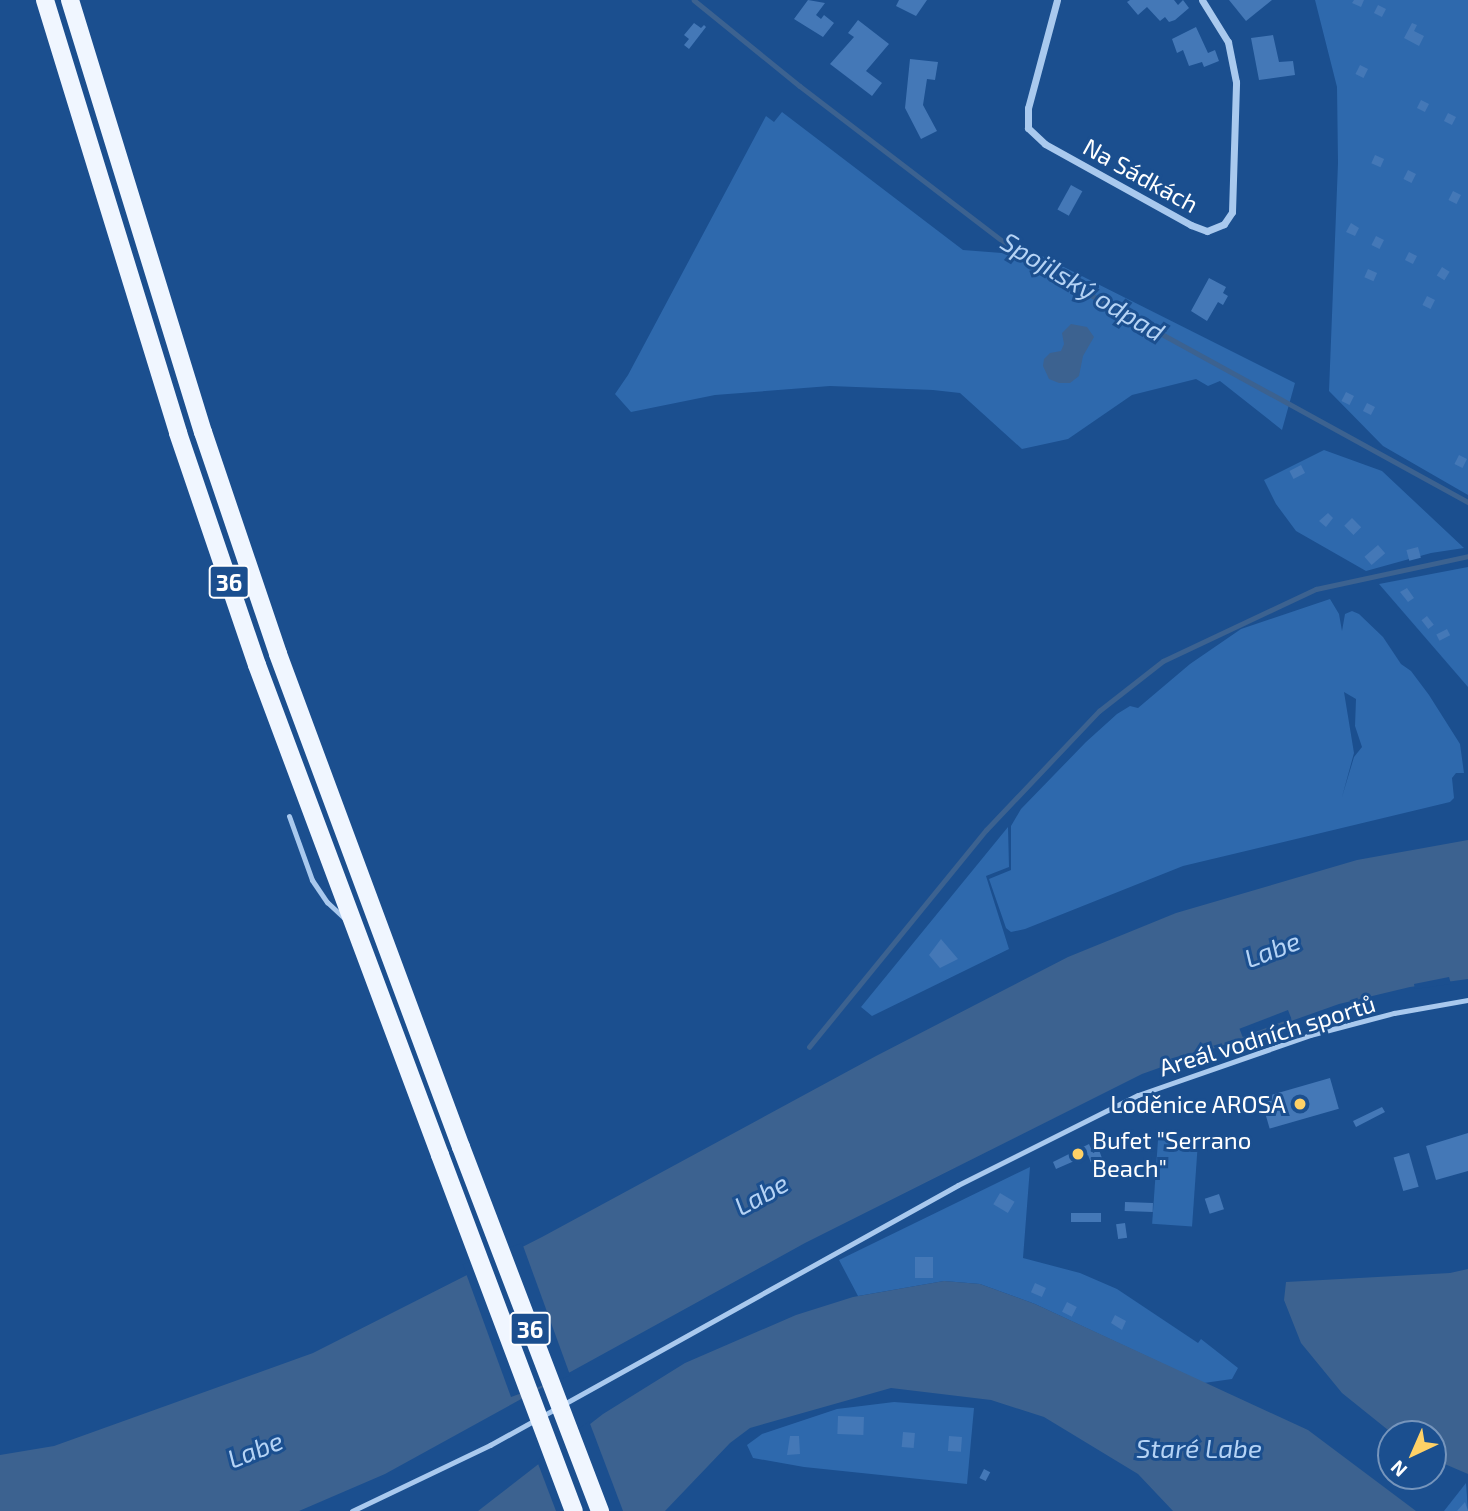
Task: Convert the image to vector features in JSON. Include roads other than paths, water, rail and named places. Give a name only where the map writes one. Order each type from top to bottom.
[{"type":"main road","name":"36","points":[[45,0],[178,433],[257,665],[574,1511]]},
{"type":"main road","name":"36","points":[[70,0],[203,432],[269,628],[461,1147],[600,1511]]},
{"type":"street","name":"Na Sádkách","points":[[1057,0],[1028,108],[1028,128],[1045,144],[1191,225],[1207,231],[1224,224],[1232,212],[1236,82],[1233,56],[1222,29],[1202,0]]},
{"type":"lane","points":[[289,816],[312,880],[327,902],[353,926]]},
{"type":"lane","name":"Areál vodních sportů","points":[[352,1511],[490,1445],[958,1185],[1138,1096],[1281,1044],[1395,1013],[1468,1000]]},
{"type":"water","points":[[1071,324],[1087,327],[1094,337],[1083,356],[1079,376],[1070,383],[1059,383],[1049,379],[1043,366],[1044,359],[1050,353],[1061,351],[1064,344],[1062,333]]},
{"type":"water","name":"Labe","points":[[1468,840],[1468,979],[1410,987],[1339,1004],[1142,1074],[805,1243],[385,1474],[299,1511],[0,1511],[0,1455],[54,1446],[313,1353],[542,1237],[876,1056],[1068,957],[1176,913],[1357,860]]},
{"type":"water","points":[[1468,1269],[1468,1474],[1447,1465],[1447,1420],[1377,1421],[1342,1393],[1301,1343],[1284,1300],[1286,1282],[1450,1273]]},
{"type":"water","name":"Staré Labe","points":[[944,1281],[980,1284],[1035,1304],[1308,1430],[1377,1482],[1377,1490],[1388,1490],[1416,1511],[1173,1511],[1138,1474],[1044,1417],[991,1400],[891,1388],[750,1428],[730,1443],[665,1511],[478,1511],[603,1414],[685,1363],[796,1315],[853,1297]]},
{"type":"waterway","name":"Spojilský odpad","points":[[694,0],[800,86],[1029,261],[1468,502]]},
{"type":"waterway","points":[[809,1047],[986,830],[1099,711],[1163,661],[1316,589],[1468,556]]},
{"type":"place","name":"Loděnice AROSA","points":[[1300,1104]]},
{"type":"place","name":"Bufet \"Serrano Beach\"","points":[[1078,1154]]}]
